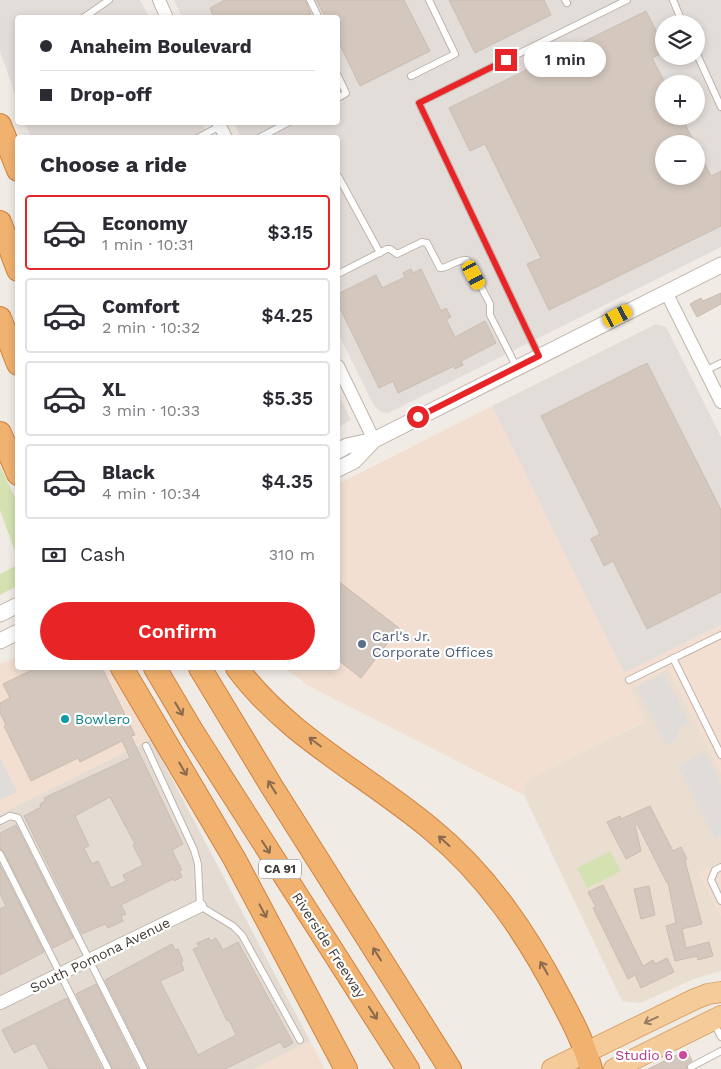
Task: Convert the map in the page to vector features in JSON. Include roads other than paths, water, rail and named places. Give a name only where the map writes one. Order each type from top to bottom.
[{"type":"highway","points":[[0,125],[15,162]]},
{"type":"highway","points":[[0,222],[15,262]]},
{"type":"highway","points":[[0,318],[15,356]]},
{"type":"highway","points":[[0,433],[15,467]]},
{"type":"highway","points":[[123,670],[234,858],[346,1069]]},
{"type":"highway","name":"Riverside Freeway","points":[[156,670],[194,734],[408,1069]]},
{"type":"highway","name":"CA 91","points":[[201,670],[272,787],[450,1069]]},
{"type":"highway","points":[[240,670],[270,704],[294,727],[431,829],[461,856],[492,890],[511,915],[544,967],[579,1035],[588,1061]]},
{"type":"main road","points":[[552,1069],[588,1061],[695,999],[721,992]]},
{"type":"main road","points":[[614,1069],[718,1024]]},
{"type":"street","points":[[159,0],[166,15]]},
{"type":"street","points":[[340,450],[347,446],[374,440],[721,265]]},
{"type":"street","points":[[666,292],[721,402]]},
{"type":"street","points":[[340,370],[374,440]]},
{"type":"street","points":[[340,468],[354,461],[374,440]]},
{"type":"street","points":[[0,614],[15,606]]},
{"type":"street","points":[[0,641],[15,634]]},
{"type":"street","name":"South Pomona Avenue","points":[[0,1003],[200,906]]},
{"type":"lane","points":[[88,15],[109,0]]},
{"type":"lane","points":[[310,0],[318,15]]},
{"type":"lane","points":[[411,76],[455,54],[429,0]]},
{"type":"lane","points":[[539,356],[419,103],[627,0]]},
{"type":"lane","points":[[673,0],[679,15]]},
{"type":"lane","points":[[702,65],[721,107]]},
{"type":"lane","points":[[340,80],[346,93],[340,97]]},
{"type":"lane","points":[[265,135],[283,125]]},
{"type":"lane","points":[[206,135],[221,129]]},
{"type":"lane","points":[[340,180],[380,253]]},
{"type":"lane","points":[[340,273],[390,248],[397,254],[422,242],[426,244],[440,268],[461,260],[467,260],[490,304],[490,316],[517,368]]},
{"type":"lane","points":[[705,371],[721,363]]},
{"type":"lane","points":[[628,680],[721,634]]},
{"type":"lane","points":[[673,658],[721,755]]},
{"type":"lane","points":[[146,746],[194,850],[198,864],[200,906],[233,926],[242,935],[300,1040]]},
{"type":"lane","points":[[0,821],[10,816],[18,818],[144,1069]]},
{"type":"lane","points":[[0,854],[108,1069]]},
{"type":"lane","points":[[721,867],[715,870],[711,880],[721,901]]},
{"type":"lane","points":[[691,1067],[721,1051]]},
{"type":"place","name":"Carl's Jr. Corporate Offices","points":[[362,644]]},
{"type":"place","name":"Bowlero","points":[[65,719]]},
{"type":"place","name":"Studio 6","points":[[683,1055]]}]
